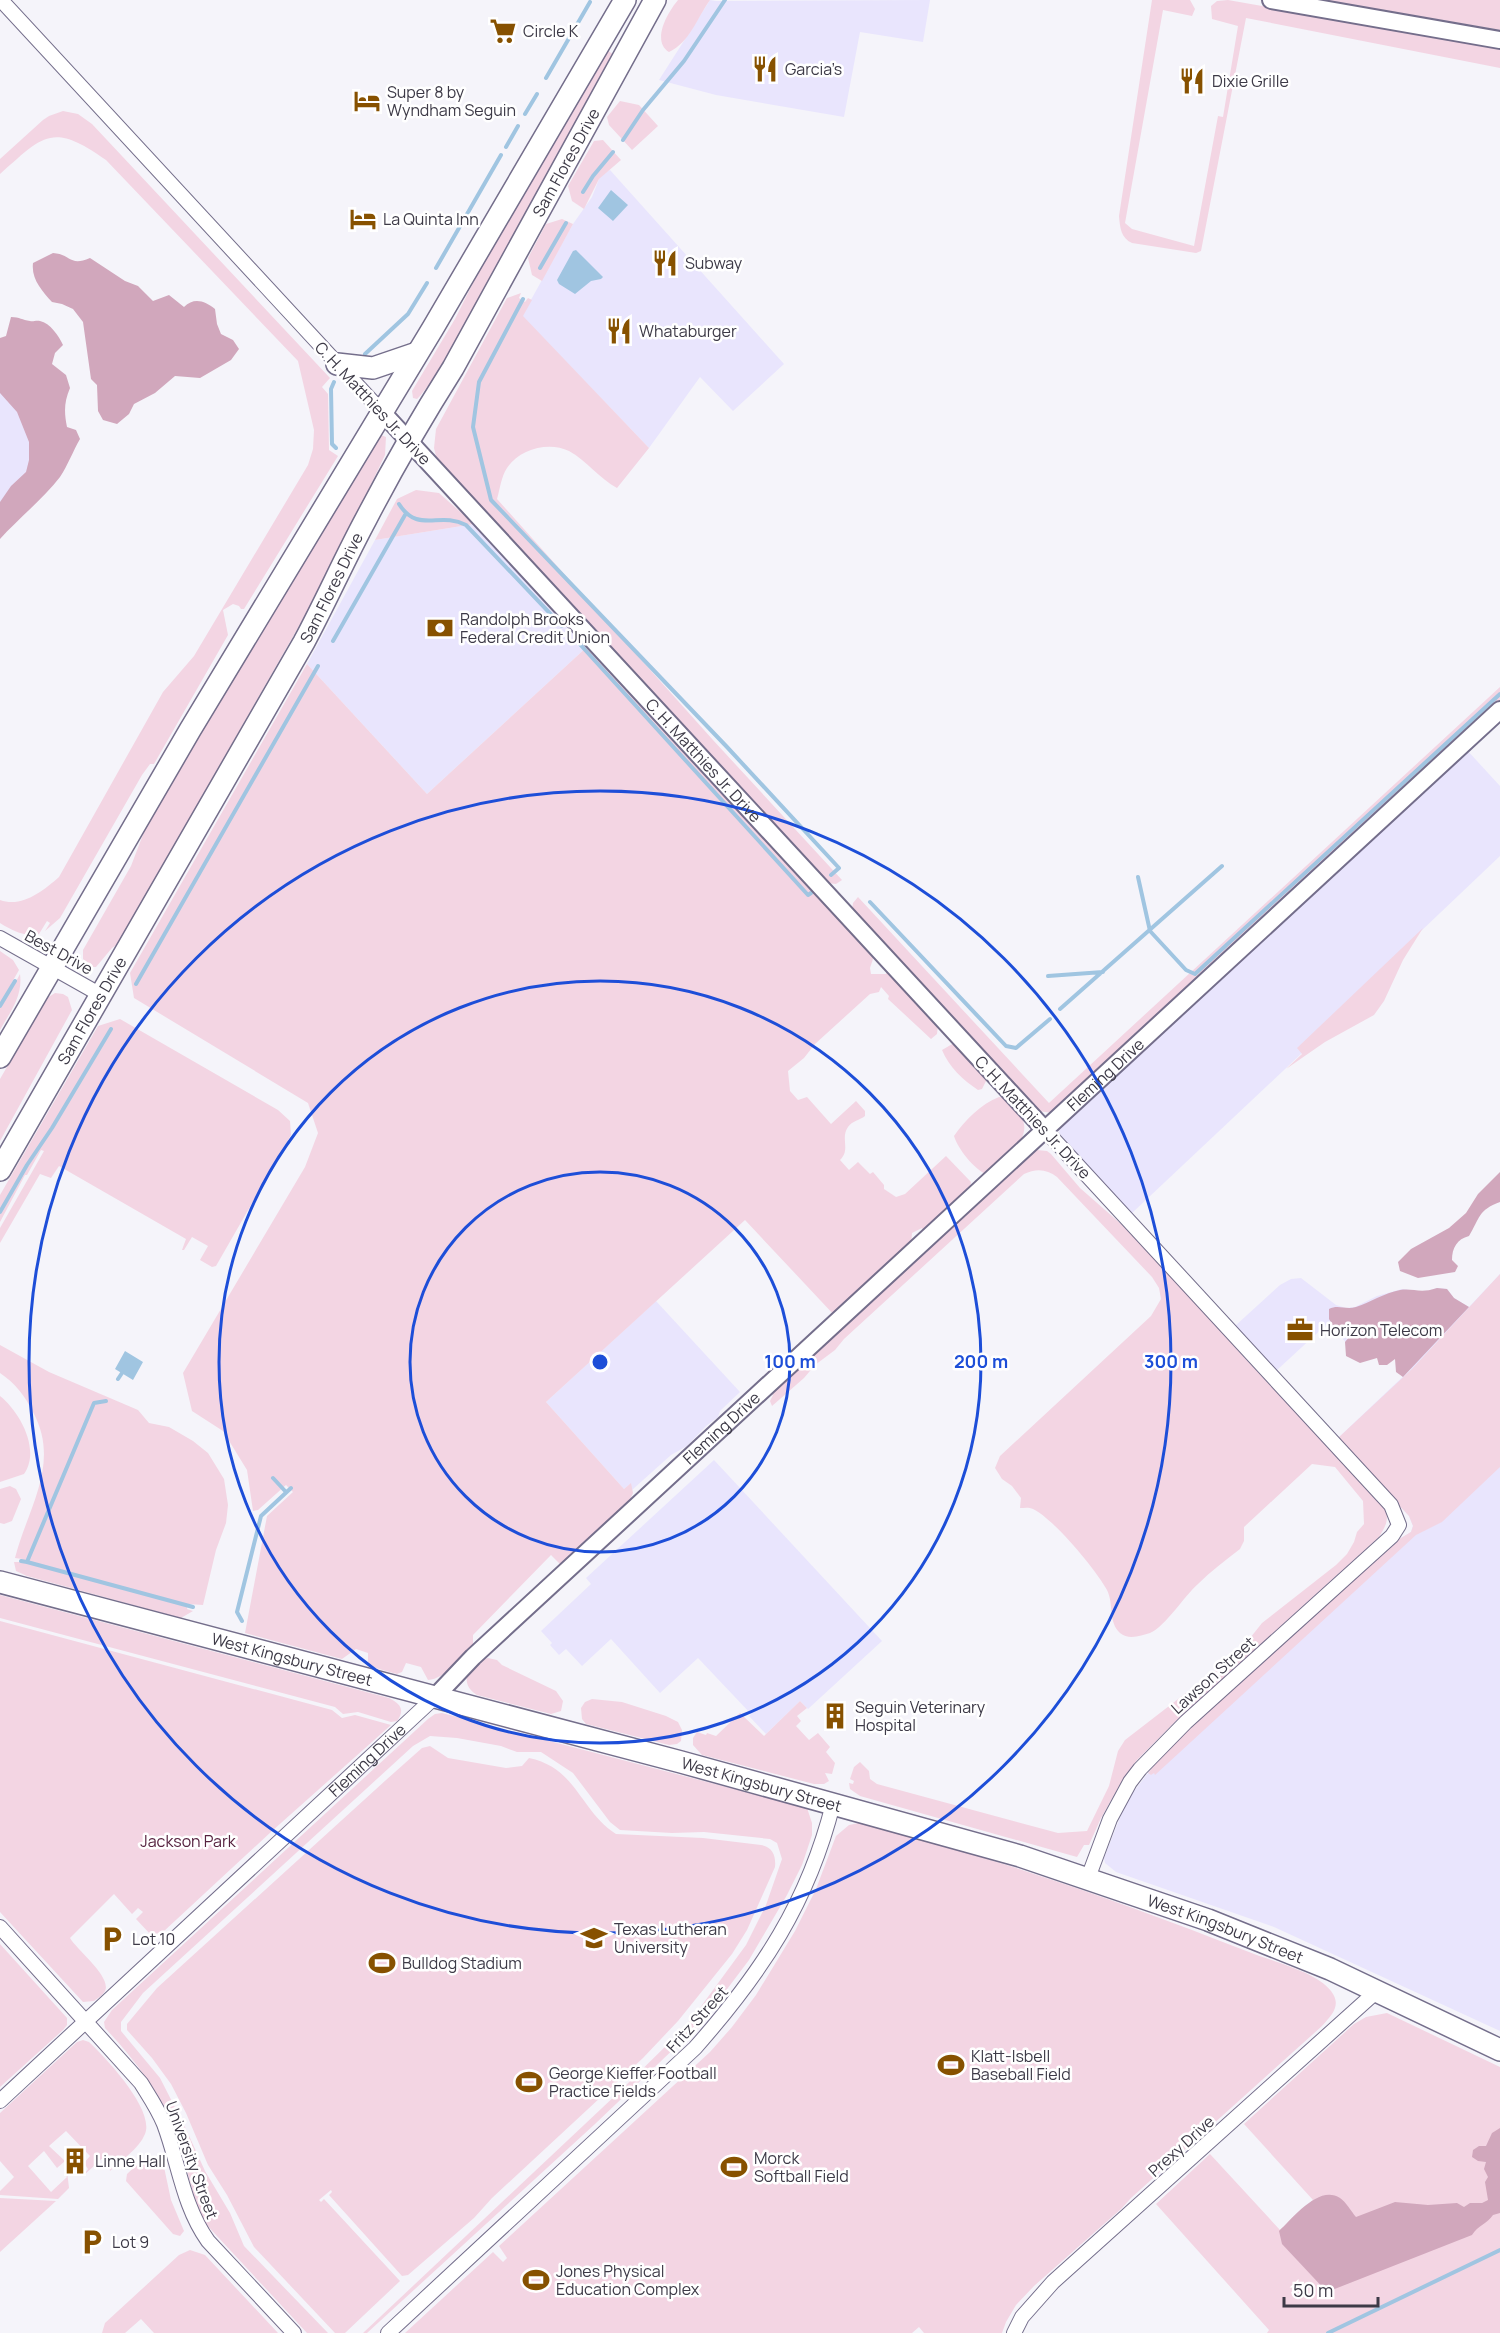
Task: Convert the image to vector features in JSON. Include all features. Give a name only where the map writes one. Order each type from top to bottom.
[{"type":"main road","name":"Sam Flores Drive","points":[[0,1057],[190,730],[382,412],[625,0]]},
{"type":"main road","name":"Sam Flores Drive","points":[[0,1170],[329,597],[365,520],[408,441],[453,368],[655,0]]},
{"type":"main road","points":[[337,364],[373,368],[417,353]]},
{"type":"main road","name":"West Kingsbury Street","points":[[0,1582],[970,1841],[1088,1878],[1208,1920],[1378,1990],[1500,2049]]},
{"type":"street","name":"C. H. Matthies Jr. Drive","points":[[1,0],[1391,1505],[1399,1525]]},
{"type":"street","points":[[1271,0],[1500,40]]},
{"type":"street","name":"Fleming Drive","points":[[0,2101],[435,1697],[498,1634],[778,1374],[1046,1131],[1500,710]]},
{"type":"street","name":"Best Drive","points":[[0,938],[101,995]]},
{"type":"street","name":"Lawson Street","points":[[1088,1878],[1110,1819],[1130,1782],[1140,1769],[1186,1722],[1392,1536],[1399,1525]]},
{"type":"street","name":"Fritz Street","points":[[388,2333],[490,2241],[695,2048],[730,2009],[761,1966],[799,1899],[824,1841],[833,1804]]},
{"type":"street","name":"University Street","points":[[0,1927],[141,2083],[163,2123],[189,2208],[197,2226],[208,2241],[294,2333]]},
{"type":"street","name":"Prexy Drive","points":[[1014,2333],[1022,2316],[1053,2282],[1378,1990]]},
{"type":"shaded area","points":[[710,0],[930,0],[923,42],[860,32],[844,117],[716,95],[659,80]]},
{"type":"shaded area","points":[[610,170],[784,364],[733,411],[700,377],[649,448],[522,316],[573,224],[592,197],[599,179]]},
{"type":"shaded area","points":[[53,253],[74,261],[90,258],[125,281],[138,286],[153,301],[169,295],[184,307],[196,301],[207,304],[215,309],[221,334],[233,340],[239,349],[231,360],[200,378],[175,376],[155,393],[134,404],[129,414],[117,424],[103,420],[98,411],[97,385],[91,379],[83,322],[73,309],[52,302],[35,279],[33,263]]},
{"type":"shaded area","points":[[11,317],[44,322],[54,330],[61,341],[63,345],[55,353],[52,364],[66,375],[70,388],[65,407],[67,427],[76,430],[80,439],[60,477],[0,539],[0,502],[11,486],[26,472],[29,460],[29,442],[17,412],[0,393],[0,338],[6,336]]},
{"type":"shaded area","points":[[0,372],[69,448],[0,518]]},
{"type":"shaded area","points":[[474,524],[589,645],[427,794],[307,664],[375,540]]},
{"type":"shaded area","points":[[1466,749],[1500,786],[1500,856],[1298,1048],[1302,1053],[1131,1214],[1059,1133],[1060,1125]]},
{"type":"shaded area","points":[[1500,1172],[1500,1202],[1487,1208],[1469,1236],[1461,1239],[1456,1245],[1452,1260],[1458,1266],[1455,1272],[1418,1278],[1400,1271],[1398,1262],[1411,1249],[1449,1228],[1466,1213],[1478,1194]]},
{"type":"shaded area","points":[[1500,1274],[1500,2031],[1274,1927],[1116,1872],[1105,1863],[1104,1858],[1127,1800],[1163,1754],[1401,1538],[1411,1532],[1413,1526],[1409,1516],[1337,1439],[1411,1369],[1375,1330],[1353,1350],[1328,1323],[1276,1371],[1235,1326],[1280,1285],[1291,1279],[1301,1278],[1336,1305],[1346,1308],[1355,1307],[1377,1296],[1402,1289],[1425,1292],[1437,1288],[1447,1289],[1454,1298],[1469,1307]]},
{"type":"shaded area","points":[[1437,1288],[1447,1289],[1454,1298],[1469,1307],[1403,1377],[1396,1372],[1395,1359],[1387,1365],[1379,1365],[1377,1358],[1360,1363],[1346,1356],[1345,1342],[1351,1335],[1337,1333],[1329,1319],[1329,1309],[1356,1307],[1400,1290],[1426,1291]]},
{"type":"shaded area","points":[[656,1301],[740,1392],[720,1411],[718,1417],[687,1446],[671,1455],[632,1490],[630,1484],[624,1489],[546,1402]]},
{"type":"shaded area","points":[[714,1460],[882,1641],[808,1709],[800,1701],[766,1734],[749,1716],[751,1714],[698,1658],[660,1693],[611,1639],[582,1666],[566,1649],[559,1655],[541,1631],[591,1584],[586,1578]]},
{"type":"shaded area","points":[[1500,2128],[1500,2213],[1493,2215],[1472,2235],[1327,2292],[1282,2244],[1279,2231],[1307,2204],[1324,2195],[1340,2198],[1356,2217],[1395,2202],[1428,2205],[1457,2203],[1464,2207],[1470,2203],[1482,2203],[1488,2200],[1485,2182],[1488,2177],[1484,2169],[1486,2162],[1472,2157],[1473,2150],[1479,2146],[1486,2146],[1492,2133]]},
{"type":"green space","points":[[678,0],[710,0],[688,36],[669,52],[661,41],[661,34],[666,19]]},
{"type":"green space","points":[[1152,0],[1190,0],[1195,9],[1192,16],[1163,10],[1125,223],[1132,229],[1194,246],[1218,116],[1223,117],[1238,26],[1212,19],[1211,6],[1217,1],[1228,0],[1500,48],[1500,68],[1246,18],[1201,251],[1196,253],[1132,243],[1123,235],[1119,216]]},
{"type":"green space","points":[[1324,0],[1500,0],[1500,30]]},
{"type":"green space","points":[[607,50],[614,55],[438,373],[417,399],[413,398],[412,391],[455,319],[480,269]]},
{"type":"green space","points":[[620,101],[639,105],[658,126],[632,150],[609,125],[607,117]]},
{"type":"green space","points":[[63,111],[78,114],[92,124],[330,378],[322,387],[328,394],[329,450],[338,456],[244,609],[233,604],[223,610],[228,635],[154,764],[150,764],[142,775],[60,918],[45,931],[50,923],[47,921],[39,934],[28,935],[14,931],[0,923],[0,900],[16,902],[32,897],[59,877],[163,692],[194,656],[308,465],[313,449],[314,430],[298,361],[106,160],[73,141],[60,137],[49,138],[28,150],[0,174],[0,159],[43,120]]},
{"type":"green space","points":[[603,140],[621,160],[599,179],[584,209],[572,201],[568,186],[594,141]]},
{"type":"green space","points":[[562,219],[573,224],[542,281],[532,275],[528,258],[546,224]]},
{"type":"green space","points":[[521,293],[519,298],[525,302],[528,298],[532,300],[523,316],[649,448],[617,488],[569,451],[553,447],[535,449],[512,461],[502,479],[497,499],[842,880],[836,884],[828,883],[438,464],[434,448],[436,429],[507,298]]},
{"type":"green space","points":[[381,435],[386,437],[385,455],[328,575],[118,944],[96,967],[93,967],[83,959],[83,950],[131,866],[149,819],[329,514]]},
{"type":"green space","points":[[416,490],[439,493],[474,524],[375,540],[397,499]]},
{"type":"green space","points":[[589,645],[874,956],[870,968],[871,974],[886,974],[887,970],[938,1025],[937,1034],[931,1039],[888,999],[889,996],[881,987],[879,992],[870,994],[788,1071],[790,1091],[798,1100],[807,1097],[831,1124],[856,1101],[865,1111],[865,1116],[848,1127],[845,1135],[845,1152],[840,1160],[849,1170],[858,1162],[870,1174],[873,1172],[884,1185],[884,1189],[896,1197],[905,1194],[946,1156],[971,1182],[969,1192],[925,1234],[922,1228],[912,1233],[911,1246],[835,1316],[745,1220],[546,1402],[624,1489],[631,1483],[633,1493],[628,1504],[561,1565],[551,1555],[473,1635],[473,1644],[453,1666],[441,1676],[428,1680],[421,1667],[406,1663],[402,1672],[397,1674],[372,1667],[368,1662],[368,1653],[356,1649],[342,1659],[245,1633],[267,1516],[293,1492],[286,1485],[258,1510],[253,1511],[247,1470],[223,1431],[192,1411],[183,1373],[305,1167],[318,1133],[308,1103],[134,998],[130,973],[307,664],[427,794]]},
{"type":"green space","points":[[1500,687],[1500,701],[1053,1113],[1038,1111],[852,910],[853,903],[858,897],[1049,1103]]},
{"type":"green space","points":[[1423,928],[1403,960],[1384,1001],[1374,1015],[1325,1042],[1286,1069],[1302,1054],[1297,1048]]},
{"type":"green space","points":[[0,951],[13,960],[19,970],[11,984],[14,985],[20,974],[20,990],[0,1030]]},
{"type":"green space","points":[[55,993],[68,997],[72,1010],[0,1141],[0,1079],[47,998]]},
{"type":"green space","points":[[120,1019],[278,1110],[290,1121],[291,1135],[216,1266],[212,1267],[200,1260],[208,1246],[192,1237],[182,1250],[186,1239],[59,1166],[51,1178],[40,1174],[0,1243],[0,1228],[44,1151],[41,1150],[25,1175],[0,1222],[0,1195],[98,1026]]},
{"type":"green space","points":[[954,1043],[987,1079],[982,1089],[978,1090],[967,1082],[948,1062],[942,1050]]},
{"type":"green space","points":[[999,1097],[1007,1100],[1015,1108],[1023,1120],[1024,1129],[1022,1138],[1016,1146],[986,1174],[976,1168],[967,1158],[954,1136],[974,1113]]},
{"type":"green space","points":[[1037,1150],[1051,1154],[1080,1188],[1129,1231],[1384,1506],[1387,1514],[1385,1526],[1379,1537],[1176,1721],[1137,1760],[1123,1779],[1089,1845],[1084,1845],[1077,1857],[860,1796],[850,1789],[849,1783],[853,1784],[854,1781],[850,1779],[854,1767],[860,1762],[869,1771],[870,1779],[877,1784],[1058,1833],[1087,1831],[1109,1786],[1118,1751],[1125,1740],[1239,1652],[1262,1623],[1347,1554],[1357,1532],[1364,1524],[1363,1501],[1335,1467],[1312,1464],[1244,1527],[1244,1541],[1240,1549],[1198,1584],[1162,1624],[1150,1633],[1131,1637],[1123,1635],[1116,1629],[1107,1590],[1094,1570],[1052,1523],[1033,1509],[1020,1508],[1021,1498],[1012,1486],[1002,1479],[995,1468],[1000,1456],[1151,1316],[1161,1299],[1159,1288],[1152,1277],[1057,1177],[1041,1170],[1024,1174],[772,1406],[770,1401],[773,1395],[770,1392]]},
{"type":"green space","points":[[1500,1274],[1500,1467],[1442,1522],[1416,1535],[1155,1775],[1148,1773],[1197,1719],[1396,1541],[1411,1532],[1413,1526],[1409,1516],[1337,1439],[1412,1369]]},
{"type":"green space","points":[[0,1345],[49,1372],[138,1410],[149,1423],[169,1427],[208,1453],[224,1479],[228,1505],[226,1523],[216,1550],[203,1605],[188,1604],[187,1609],[193,1611],[181,1618],[16,1571],[14,1562],[22,1562],[22,1559],[15,1558],[39,1485],[44,1450],[41,1431],[30,1406],[15,1386],[0,1373]]},
{"type":"green space","points":[[0,1396],[21,1421],[29,1443],[30,1454],[29,1464],[24,1474],[0,1482]]},
{"type":"green space","points":[[10,1486],[16,1489],[21,1499],[12,1521],[4,1524],[0,1523],[0,1489]]},
{"type":"green space","points":[[0,1595],[389,1698],[399,1705],[401,1714],[397,1721],[391,1722],[358,1712],[343,1714],[335,1707],[0,1618]]},
{"type":"green space","name":"Jackson Park","points":[[0,1621],[332,1710],[342,1718],[355,1715],[391,1725],[163,1932],[151,1935],[136,1919],[143,1912],[138,1908],[132,1914],[114,1894],[70,1938],[99,1971],[106,1985],[105,1991],[99,1998],[83,2002],[0,1912]]},
{"type":"green space","points":[[488,1658],[497,1660],[502,1665],[556,1691],[563,1701],[561,1711],[551,1714],[477,1695],[468,1685],[468,1674],[475,1664]]},
{"type":"green space","points":[[592,1699],[622,1702],[666,1716],[678,1722],[682,1730],[681,1741],[669,1745],[586,1724],[582,1719],[581,1708],[585,1702]]},
{"type":"green space","points":[[800,1701],[807,1708],[797,1716],[801,1721],[796,1726],[809,1740],[818,1733],[830,1747],[826,1752],[835,1763],[832,1774],[825,1773],[829,1781],[824,1784],[814,1784],[702,1755],[693,1745],[693,1738],[697,1732],[716,1736],[740,1713],[764,1736]]},
{"type":"green space","points":[[442,1713],[807,1808],[812,1823],[812,1835],[802,1865],[787,1895],[749,1960],[703,2021],[595,2124],[367,2333],[363,2333],[619,2092],[694,2016],[746,1945],[766,1905],[782,1859],[777,1843],[770,1839],[704,1832],[620,1830],[610,1822],[573,1773],[541,1752],[517,1752],[501,1746],[430,1736],[413,1746],[143,1993],[121,2022],[121,2031],[160,2078],[205,2171],[230,2213],[244,2246],[328,2333],[307,2333],[204,2222],[176,2135],[163,2105],[137,2065],[105,2028],[104,2022],[112,2010],[428,1719],[435,1714]]},
{"type":"green space","points":[[430,1746],[448,1758],[506,1768],[522,1766],[529,1758],[545,1763],[568,1780],[594,1814],[616,1834],[703,1838],[761,1845],[773,1853],[775,1867],[747,1930],[732,1954],[678,2021],[643,2058],[492,2198],[474,2218],[408,2275],[402,2276],[329,2195],[331,2190],[319,2200],[321,2202],[324,2199],[400,2281],[345,2333],[335,2333],[254,2247],[227,2195],[208,2165],[171,2084],[127,2030],[127,2024],[157,1988],[422,1748]]},
{"type":"green space","points":[[859,1823],[958,1850],[1056,1881],[1293,1968],[1324,1984],[1334,1996],[1336,2005],[1322,2026],[1034,2286],[1016,2305],[1002,2333],[924,2333],[919,2327],[912,2333],[405,2333],[493,2252],[503,2262],[507,2258],[499,2246],[710,2052],[756,1995],[795,1931],[816,1889],[836,1836],[849,1825]]},
{"type":"green space","points":[[0,1944],[67,2018],[67,2025],[0,2087]]},
{"type":"green space","points":[[1387,2013],[1500,2067],[1500,2333],[1267,2333],[1269,2330],[1156,2204],[1210,2154],[1280,2230],[1313,2200],[1244,2124],[1354,2024],[1366,2017]]},
{"type":"green space","points":[[83,2040],[89,2042],[127,2085],[143,2112],[146,2124],[145,2134],[134,2149],[110,2171],[107,2154],[83,2176],[88,2169],[84,2163],[90,2156],[66,2131],[49,2146],[65,2161],[57,2168],[44,2151],[28,2166],[51,2192],[67,2177],[64,2173],[67,2171],[69,2188],[58,2199],[0,2195],[0,2191],[14,2177],[0,2161],[0,2113],[77,2042]]},
{"type":"green space","points":[[148,2157],[158,2159],[164,2167],[171,2200],[184,2231],[180,2236],[173,2234],[126,2181],[127,2174]]},
{"type":"green space","points":[[0,2198],[56,2201],[0,2252]]},
{"type":"green space","points":[[190,2250],[205,2255],[278,2333],[154,2333],[141,2319],[125,2333],[102,2333],[105,2323],[179,2255]]},
{"type":"water","points":[[611,190],[628,205],[613,221],[598,208]]},
{"type":"water","points":[[576,250],[603,277],[591,281],[575,294],[559,284],[557,280],[573,251]]},
{"type":"water","points":[[125,1351],[143,1362],[133,1380],[115,1369]]},
{"type":"waterway","points":[[623,140],[643,110],[684,61],[725,0]]},
{"type":"waterway","points":[[546,78],[590,2]]},
{"type":"waterway","points":[[525,114],[537,94]]},
{"type":"waterway","points":[[506,147],[518,126]]},
{"type":"waterway","points":[[583,192],[613,152]]},
{"type":"waterway","points":[[436,268],[501,155]]},
{"type":"waterway","points":[[540,268],[566,223]]},
{"type":"waterway","points":[[365,354],[408,314],[427,283]]},
{"type":"waterway","points":[[523,299],[479,382],[473,427],[491,500],[839,868],[831,875]]},
{"type":"waterway","points":[[334,382],[331,389],[332,444],[336,448]]},
{"type":"waterway","points":[[399,504],[406,513],[414,518],[456,521],[466,525],[562,626]]},
{"type":"waterway","points":[[333,641],[405,515]]},
{"type":"waterway","points":[[577,641],[808,895],[811,893]]},
{"type":"waterway","points":[[136,984],[318,666]]},
{"type":"waterway","points":[[1138,877],[1150,931],[1186,970],[1195,974],[1500,694]]},
{"type":"waterway","points":[[1060,1009],[1222,866]]},
{"type":"waterway","points":[[870,902],[1006,1046],[1016,1048],[1050,1019]]},
{"type":"waterway","points":[[1048,976],[1103,972]]},
{"type":"waterway","points":[[0,1006],[15,981]]},
{"type":"waterway","points":[[0,1212],[111,1029]]},
{"type":"waterway","points":[[118,1379],[122,1373]]},
{"type":"waterway","points":[[21,1561],[27,1562],[94,1403],[106,1401]]},
{"type":"waterway","points":[[273,1478],[286,1492]]},
{"type":"waterway","points":[[242,1621],[237,1612],[261,1516],[291,1488]]},
{"type":"waterway","points":[[27,1562],[193,1607]]},
{"type":"waterway","points":[[1328,2333],[1500,2250]]},
{"type":"place","name":"Circle K","points":[[503,31]]},
{"type":"place","name":"Garcia’s","points":[[765,69]]},
{"type":"place","name":"Dixie Grille","points":[[1192,81]]},
{"type":"place","name":"Super 8 by Wyndham Seguin","points":[[367,101]]},
{"type":"place","name":"La Quinta Inn","points":[[363,219]]},
{"type":"place","name":"Subway","points":[[665,263]]},
{"type":"place","name":"Whataburger","points":[[619,331]]},
{"type":"place","name":"Randolph Brooks Federal Credit Union","points":[[440,628]]},
{"type":"place","name":"Horizon Telecom","points":[[1300,1330]]},
{"type":"place","name":"Seguin Veterinary Hospital","points":[[835,1716]]},
{"type":"place","name":"Texas Lutheran University","points":[[594,1938]]},
{"type":"place","name":"Lot 10","points":[[112,1939]]},
{"type":"place","name":"Bulldog Stadium","points":[[382,1963]]},
{"type":"place","name":"Klatt-Isbell Baseball Field","points":[[951,2065]]},
{"type":"place","name":"George Kieffer Football Practice Fields","points":[[529,2082]]},
{"type":"place","name":"Linne Hall","points":[[75,2161]]},
{"type":"place","name":"Morck Softball Field","points":[[734,2167]]},
{"type":"place","name":"Lot 9","points":[[92,2242]]},
{"type":"place","name":"Jones Physical Education Complex","points":[[536,2280]]}]
